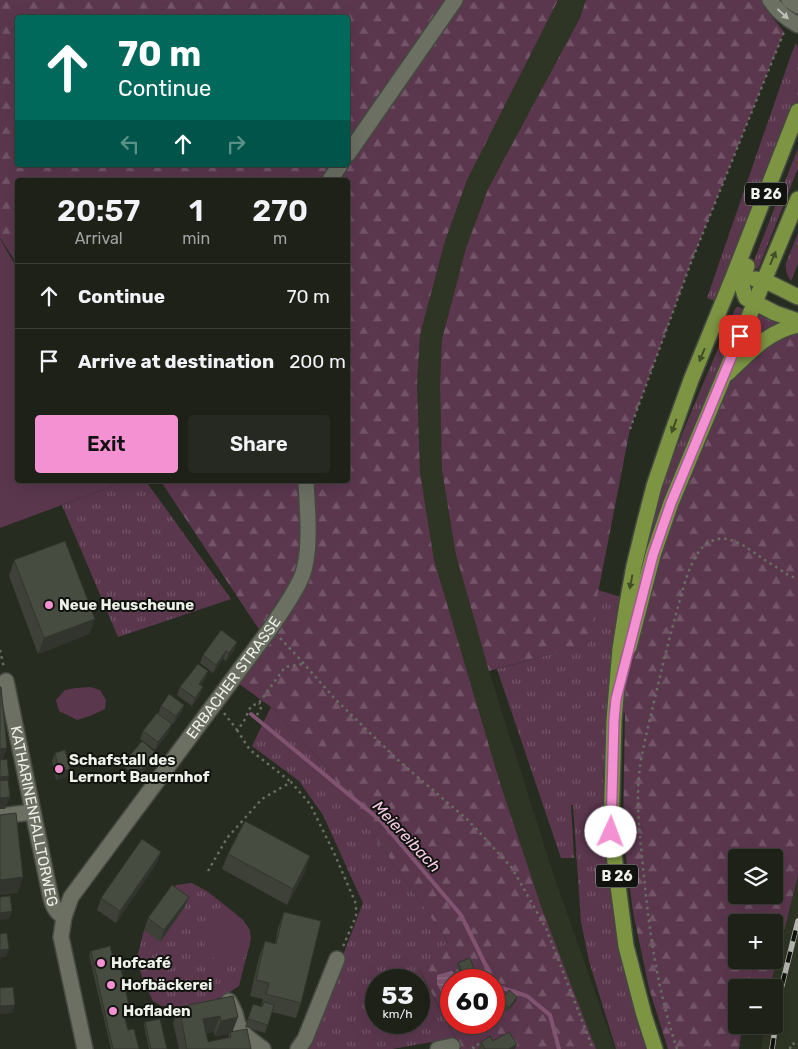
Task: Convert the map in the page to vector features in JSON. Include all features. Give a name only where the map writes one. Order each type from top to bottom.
[{"type":"main road","name":"B 26","points":[[655,1049],[626,946],[611,832],[614,720],[620,648],[636,558],[654,486],[691,380],[738,277],[798,112]]},
{"type":"main road","points":[[798,137],[738,277],[746,298],[775,313],[798,321]]},
{"type":"main road","name":"B 26","points":[[616,699],[653,555],[671,503],[798,199]]},
{"type":"main road","points":[[738,277],[764,280],[798,297]]},
{"type":"main road","points":[[718,389],[726,376],[754,347],[779,331],[798,325]]},
{"type":"street","points":[[350,151],[455,0]]},
{"type":"street","points":[[770,0],[793,22]]},
{"type":"street","points":[[788,0],[798,6]]},
{"type":"street","points":[[331,178],[339,167]]},
{"type":"street","name":"ERBACHER STRASSE","points":[[85,1049],[62,943],[64,917],[71,897],[270,629],[296,588],[302,575],[308,547],[306,483]]},
{"type":"street","name":"KATHARINENFALLTORWEG","points":[[6,681],[52,903],[64,917]]},
{"type":"street","points":[[0,816],[33,812]]},
{"type":"street","points":[[298,1049],[305,1039],[338,959]]},
{"type":"street","points":[[228,1000],[235,1013],[238,1025],[246,1036],[263,1049]]},
{"type":"path","points":[[630,429],[692,260],[793,22]]},
{"type":"path","points":[[677,1049],[667,1021],[647,916],[638,795],[642,752],[668,643],[687,574],[699,551],[708,542],[718,538],[736,542],[749,548],[787,575],[798,578]]},
{"type":"path","points":[[270,629],[336,700],[400,762],[469,821],[512,868],[546,928],[593,1049]]},
{"type":"path","points":[[0,650],[6,681]]},
{"type":"path","points":[[238,730],[251,706],[259,704],[285,667],[303,664]]},
{"type":"path","points":[[216,703],[238,730],[250,750],[291,782],[310,804],[335,855],[356,904],[356,916],[338,959]]},
{"type":"path","points":[[257,715],[262,706],[259,704]]},
{"type":"path","points":[[208,871],[227,838],[262,799],[291,782]]},
{"type":"path","points":[[474,1049],[480,1043]]},
{"type":"path","points":[[790,1049],[791,1044],[798,1043]]},
{"type":"shaded area","points":[[558,0],[586,0],[580,18],[488,189],[466,248],[442,339],[440,385],[442,470],[456,555],[489,671],[554,876],[615,1049],[596,1049],[542,909],[500,783],[434,560],[420,472],[417,384],[420,335],[445,241],[467,180]]},
{"type":"shaded area","points":[[798,875],[798,1049],[761,1049],[764,1034],[783,1034],[783,979],[772,979],[774,969],[783,969],[783,935]]},
{"type":"shaded area","points":[[440,974],[440,990],[437,984],[437,975]]},
{"type":"green space","points":[[0,0],[558,0],[467,180],[445,241],[420,335],[417,384],[420,472],[434,560],[500,783],[542,909],[596,1049],[461,1049],[453,1034],[505,1034],[505,969],[440,969],[440,1009],[430,990],[430,969],[419,969],[448,942],[325,765],[271,707],[238,683],[268,643],[162,483],[350,483],[350,178],[15,178],[15,261],[0,238]]},
{"type":"green space","points":[[586,0],[761,0],[784,32],[692,260],[630,429],[588,644],[489,671],[456,555],[442,470],[440,385],[442,339],[466,248],[488,189],[580,18]]},
{"type":"green space","points":[[796,43],[798,48],[798,100],[717,302],[707,298]]},
{"type":"green space","points":[[798,148],[798,168],[759,267],[755,269],[752,266]]},
{"type":"green space","points":[[798,233],[798,264],[791,281],[787,273],[786,263]]},
{"type":"green space","points":[[0,239],[15,265],[15,483],[121,483],[0,528]]},
{"type":"green space","points":[[737,307],[742,309],[742,312],[663,500],[646,555],[633,609],[637,576],[646,537],[668,471],[680,438]]},
{"type":"green space","points":[[758,311],[781,322],[759,334],[742,349]]},
{"type":"green space","points":[[798,331],[798,875],[783,935],[783,914],[728,914],[728,969],[774,969],[772,979],[728,979],[728,1034],[741,1034],[739,1049],[668,1049],[649,988],[633,912],[623,834],[625,714],[616,699],[639,609],[684,470],[735,374],[767,344]]},
{"type":"green space","points":[[121,483],[147,483],[231,599],[118,637],[62,505]]},
{"type":"green space","points":[[598,590],[624,598],[609,702],[603,778],[605,843],[614,918],[638,1026],[646,1049],[616,1049],[589,961],[581,922],[573,805],[571,805],[574,858],[561,858],[497,669],[587,644]]},
{"type":"green space","points":[[90,687],[100,690],[106,700],[105,709],[77,720],[59,711],[56,700],[65,690]]},
{"type":"green space","points":[[271,707],[325,765],[448,942],[420,969],[365,969],[365,1034],[430,1034],[430,991],[440,1010],[440,1034],[453,1034],[455,1038],[392,1049],[307,1049],[363,903],[323,815],[299,781],[252,746]]},
{"type":"green space","points":[[192,883],[208,892],[243,920],[249,929],[251,938],[239,986],[220,998],[199,1004],[176,1007],[162,1006],[153,1001],[143,981],[137,958],[144,930],[160,941],[168,896],[176,885]]},
{"type":"green space","points":[[233,915],[246,924],[250,932],[249,948],[240,961],[223,964],[207,954],[205,947],[206,937],[216,925]]},
{"type":"building","name":"Neue Heuscheune","points":[[65,541],[95,619],[44,638],[14,560]]},
{"type":"building","points":[[221,630],[237,642],[229,653],[226,651],[216,665],[203,655]]},
{"type":"building","points":[[198,664],[208,671],[199,684],[203,687],[195,698],[180,687]]},
{"type":"building","points":[[0,687],[7,748],[0,749]]},
{"type":"building","points":[[169,694],[184,705],[176,716],[161,706]]},
{"type":"building","points":[[157,713],[172,724],[158,742],[143,731]]},
{"type":"building","points":[[142,741],[155,752],[141,770],[127,759]]},
{"type":"building","points":[[65,750],[70,769],[59,772],[55,753]]},
{"type":"building","points":[[7,759],[9,776],[0,777],[0,760]]},
{"type":"building","points":[[8,780],[10,797],[0,798],[0,781]]},
{"type":"building","points":[[16,813],[23,877],[0,880],[0,815]]},
{"type":"building","points":[[245,821],[310,856],[293,889],[228,854]]},
{"type":"building","points":[[142,839],[161,852],[120,911],[101,898]]},
{"type":"building","points":[[172,885],[189,897],[164,930],[148,918]]},
{"type":"building","points":[[10,896],[12,911],[0,913],[0,897]]},
{"type":"building","points":[[284,912],[321,921],[301,1003],[266,994],[269,983],[256,980],[265,941],[276,944]]},
{"type":"building","points":[[7,933],[9,949],[0,950],[0,934]]},
{"type":"building","name":"Hofladen","points":[[110,946],[116,970],[121,969],[129,1006],[122,1008],[128,1030],[134,1029],[139,1049],[113,1049],[91,951]]},
{"type":"building","points":[[470,958],[474,969],[461,969],[458,963]]},
{"type":"building","points":[[13,987],[15,1005],[0,1006],[0,988]]},
{"type":"building","points":[[509,990],[517,997],[509,1008],[505,1005],[505,996]]},
{"type":"building","points":[[233,996],[238,1017],[221,1021],[220,1016],[203,1019],[208,1042],[231,1037],[230,1032],[247,1029],[251,1049],[187,1049],[179,1007]]},
{"type":"building","points":[[264,1002],[274,1005],[268,1025],[248,1019],[253,1004],[262,1007]]},
{"type":"building","points":[[160,1019],[167,1049],[151,1049],[145,1022]]},
{"type":"building","points":[[509,1032],[517,1044],[509,1049],[485,1049],[481,1042],[490,1036],[493,1041]]},
{"type":"waterway","name":"Meiereibach","points":[[251,714],[381,821],[461,915],[488,969]]},
{"type":"waterway","name":"Meiereibach","points":[[505,989],[527,996],[550,1015],[559,1049]]},
{"type":"railway","points":[[772,1049],[781,989],[798,921]]},
{"type":"place","name":"Neue Heuscheune","points":[[49,605]]},
{"type":"place","name":"Schafstall des Lernort Bauernhof","points":[[59,769]]},
{"type":"place","name":"Hofcafé","points":[[101,963]]},
{"type":"place","name":"Hofbäckerei","points":[[111,985]]},
{"type":"place","name":"Hofladen","points":[[113,1011]]},
{"type":"route","points":[[611,832],[616,699],[653,555],[671,503],[740,336]]}]
